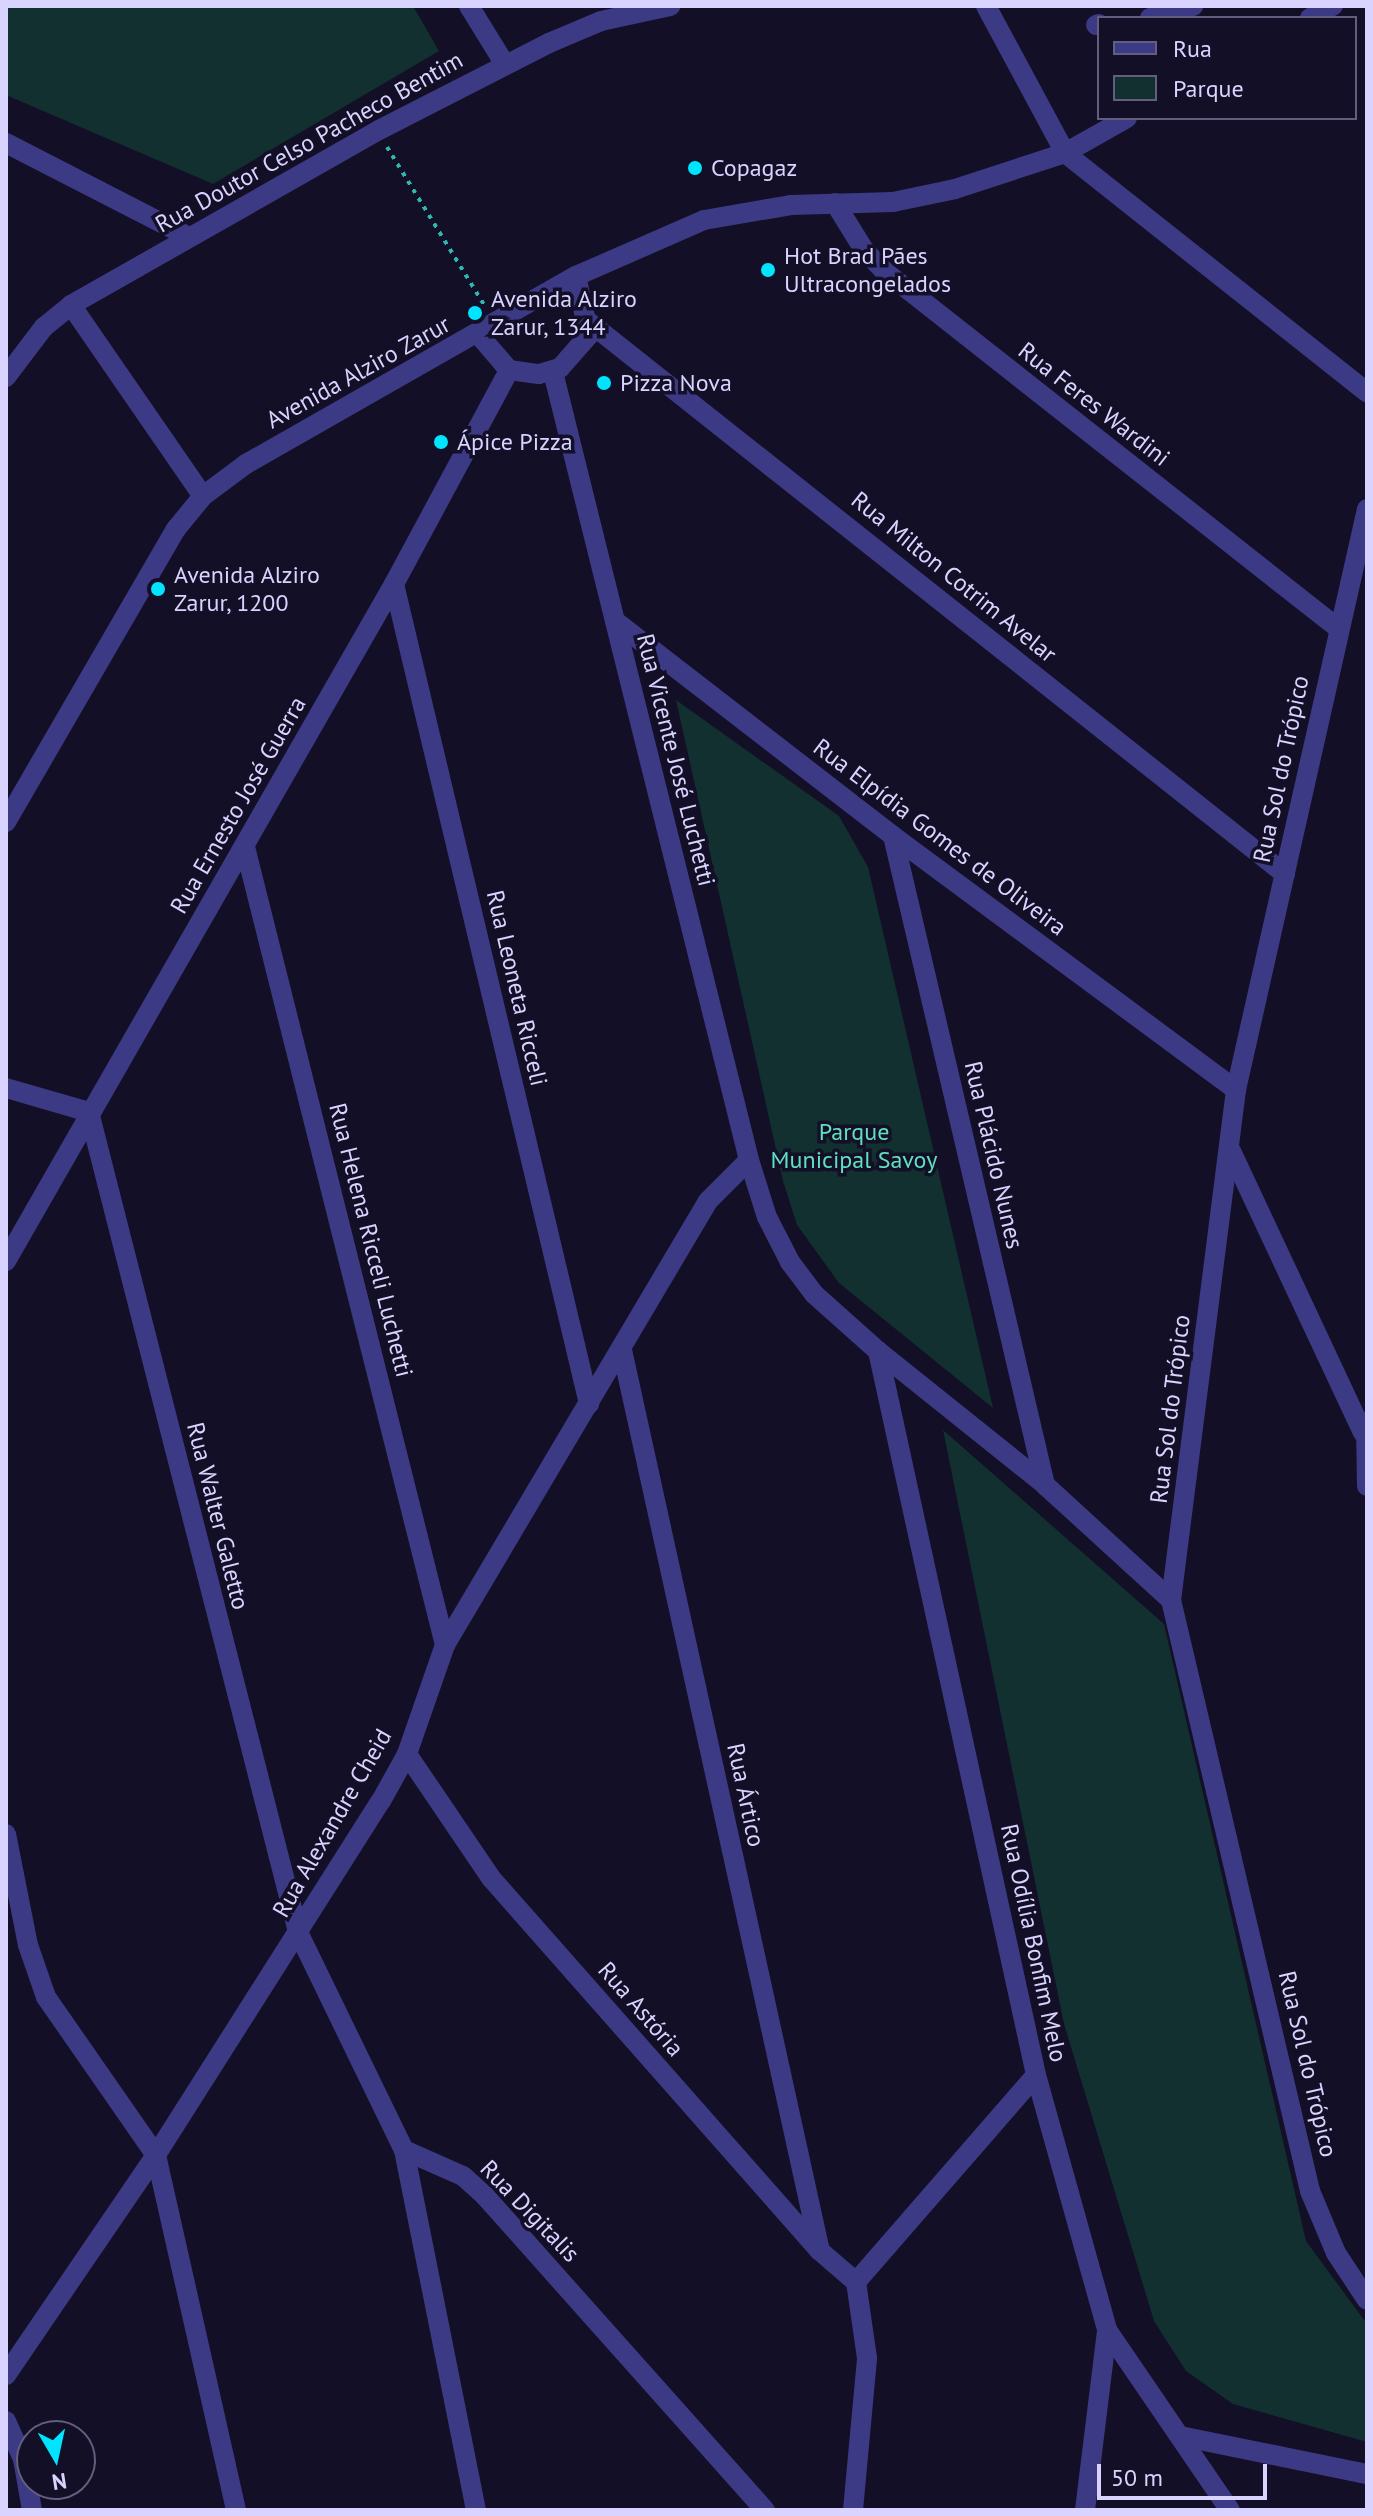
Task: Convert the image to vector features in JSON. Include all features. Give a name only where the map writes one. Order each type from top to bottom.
[{"type":"street","points":[[469,6],[504,63]]},
{"type":"street","name":"Rua Doutor Celso Pacheco Bentim","points":[[6,377],[44,327],[71,305],[379,130],[504,63],[601,21],[670,6]]},
{"type":"street","points":[[986,6],[1065,153],[1367,392]]},
{"type":"street","points":[[1157,16],[1193,6]]},
{"type":"street","points":[[1314,16],[1333,6]]},
{"type":"street","name":"Avenida Alziro Zarur","points":[[6,822],[134,595],[203,496],[246,464],[576,276],[704,220],[835,203],[893,202],[955,189],[1065,153],[1123,120]]},
{"type":"street","points":[[6,143],[189,237]]},
{"type":"street","name":"Rua Feres Wardini","points":[[835,203],[860,245],[883,270],[1339,629]]},
{"type":"street","points":[[486,329],[509,370],[553,372],[582,349],[590,323],[576,276]]},
{"type":"street","points":[[71,305],[203,496]]},
{"type":"street","name":"Rua Milton Cotrim Avelar","points":[[590,323],[1285,874]]},
{"type":"street","name":"Rua Ernesto José Guerra","points":[[6,1261],[394,584],[509,370]]},
{"type":"street","name":"Rua Vicente José Luchetti","points":[[553,372],[749,1160],[767,1217],[790,1262],[814,1294],[878,1351],[1045,1485],[1171,1600]]},
{"type":"street","name":"Rua Sol do Trópico","points":[[1367,509],[1236,1090],[1171,1600],[1310,2191],[1336,2253],[1367,2300]]},
{"type":"street","name":"Rua Leoneta Ricceli","points":[[394,584],[589,1404]]},
{"type":"street","name":"Rua Elpídia Gomes de Oliveira","points":[[615,621],[893,836],[1236,1090]]},
{"type":"street","name":"Rua Plácido Nunes","points":[[893,836],[1045,1485]]},
{"type":"street","name":"Rua Helena Ricceli Luchetti","points":[[245,847],[445,1645]]},
{"type":"street","points":[[6,1088],[89,1112]]},
{"type":"street","name":"Rua Walter Galetto","points":[[89,1112],[298,1932]]},
{"type":"street","points":[[1230,1150],[1365,1426],[1367,1486]]},
{"type":"street","name":"Rua Alexandre Cheid","points":[[6,2375],[156,2155],[407,1754],[445,1645],[708,1201],[749,1160]]},
{"type":"street","name":"Rua Ártico","points":[[622,1350],[820,2251]]},
{"type":"street","name":"Rua Odília Bonfim Melo","points":[[878,1351],[1036,2075],[1107,2330],[1230,2510]]},
{"type":"street","name":"Rua Astória","points":[[407,1754],[491,1878],[820,2251],[856,2282]]},
{"type":"street","points":[[6,1834],[28,1945],[46,1997],[156,2155],[236,2510]]},
{"type":"street","points":[[298,1932],[404,2150],[476,2510]]},
{"type":"street","points":[[853,2510],[867,2373],[856,2282],[1036,2075]]},
{"type":"street","name":"Rua Digitalis","points":[[404,2150],[463,2176],[485,2196],[765,2510]]},
{"type":"street","points":[[1085,2510],[1107,2330]]},
{"type":"street","points":[[6,2421],[23,2459],[32,2510]]},
{"type":"street","points":[[1180,2436],[1367,2474]]},
{"type":"path","points":[[379,130],[486,329]]},
{"type":"green space","points":[[6,6],[413,6],[439,51],[213,184],[6,95]]},
{"type":"green space","name":"Parque Municipal Savoy","points":[[676,700],[839,816],[868,867],[993,1408],[839,1283],[797,1225],[783,1181]]},
{"type":"green space","points":[[943,1430],[1164,1624],[1306,2241],[1367,2324],[1367,2442],[1233,2404],[1186,2371],[1154,2321],[1064,2024]]},
{"type":"place","name":"Copagaz","points":[[695,168]]},
{"type":"place","name":"Hot Brad Pães Ultracongelados","points":[[768,270]]},
{"type":"place","name":"Avenida Alziro Zarur, 1344","points":[[475,313]]},
{"type":"place","name":"Pizza Nova","points":[[604,383]]},
{"type":"place","name":"Ápice Pizza","points":[[441,442]]},
{"type":"place","name":"Avenida Alziro Zarur, 1200","points":[[158,589]]}]
